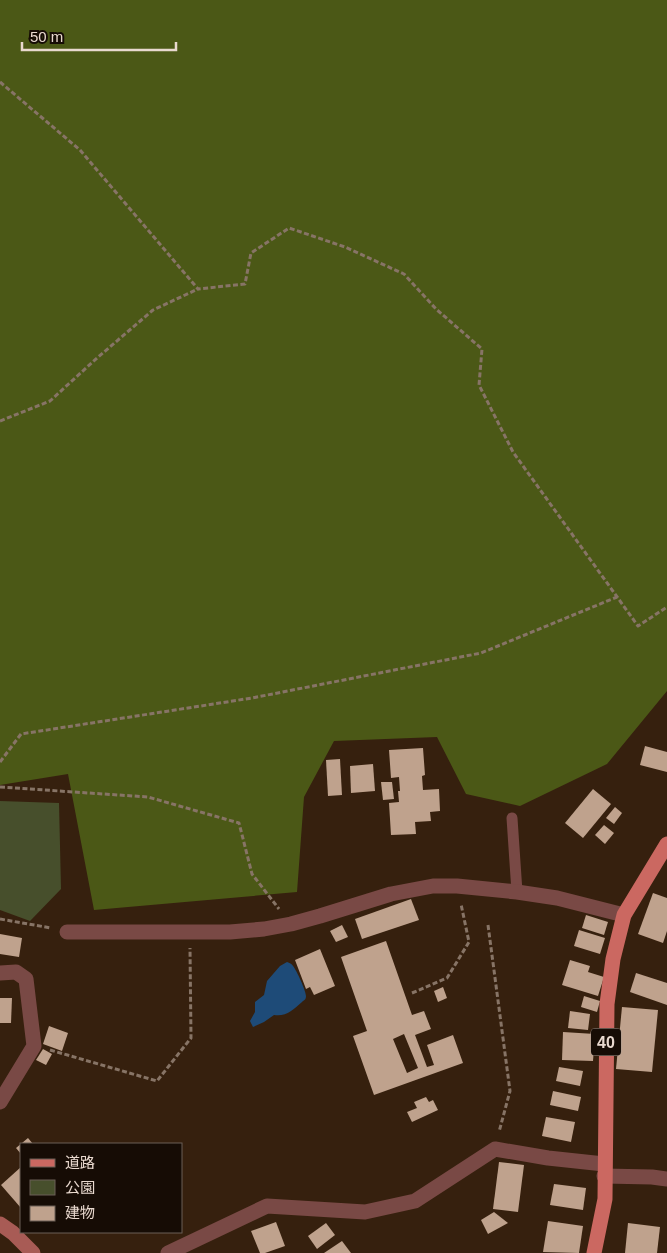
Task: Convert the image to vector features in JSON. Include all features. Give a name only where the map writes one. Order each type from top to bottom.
[{"type":"main road","name":"40","points":[[594,1253],[605,1199],[607,1004],[613,959],[624,915],[667,844]]},
{"type":"street","points":[[67,932],[230,932],[264,929],[320,916],[391,894],[433,886],[457,886],[557,898],[624,915]]},
{"type":"street","points":[[0,973],[16,972],[26,979],[34,1046],[0,1102]]},
{"type":"street","points":[[168,1253],[267,1206],[365,1212],[415,1201],[495,1149],[604,1170],[667,1179]]},
{"type":"street","points":[[0,1224],[13,1233],[33,1253]]},
{"type":"lane","points":[[512,818],[517,892]]},
{"type":"path","points":[[0,82],[80,150],[198,289]]},
{"type":"path","points":[[0,421],[50,401],[153,310],[198,289],[245,284],[251,253],[289,228],[345,247],[404,274],[436,309],[482,349],[479,385],[513,452],[617,598],[638,626],[667,607]]},
{"type":"path","points":[[0,762],[21,734],[252,698],[481,653],[617,598]]},
{"type":"path","points":[[0,787],[148,797],[239,823],[252,874],[290,924]]},
{"type":"path","points":[[412,993],[446,978],[469,942],[457,886]]},
{"type":"path","points":[[0,919],[67,932]]},
{"type":"path","points":[[488,925],[510,1091],[495,1149]]},
{"type":"path","points":[[34,1046],[157,1081],[191,1038],[190,932]]},
{"type":"green space","points":[[0,0],[667,0],[667,691],[607,764],[520,806],[466,794],[437,737],[334,741],[304,797],[297,892],[94,910],[68,774],[0,785]]},
{"type":"green space","points":[[0,801],[59,803],[61,889],[30,921],[0,910]]},
{"type":"water","points":[[287,962],[292,965],[299,976],[306,993],[305,999],[289,1012],[282,1015],[274,1015],[253,1027],[250,1021],[255,1012],[255,1002],[264,995],[267,981],[280,966]]},
{"type":"building","points":[[645,746],[667,752],[667,772],[640,765]]},
{"type":"building","points":[[423,748],[425,775],[422,776],[423,790],[439,789],[440,811],[430,812],[431,821],[415,822],[416,834],[391,835],[389,803],[399,802],[398,791],[400,791],[399,777],[391,778],[389,750]]},
{"type":"building","points":[[340,759],[342,795],[328,796],[326,760]]},
{"type":"building","points":[[373,764],[375,791],[351,793],[350,766]]},
{"type":"building","points":[[381,782],[392,782],[394,799],[383,800]]},
{"type":"building","points":[[593,789],[611,804],[583,838],[565,823]]},
{"type":"building","points":[[615,807],[622,813],[614,824],[606,818]]},
{"type":"building","points":[[604,825],[614,833],[605,844],[595,835]]},
{"type":"building","points":[[653,893],[667,898],[667,931],[663,943],[638,934]]},
{"type":"building","points":[[411,899],[419,920],[362,939],[355,919]]},
{"type":"building","points":[[586,915],[608,922],[604,935],[582,928]]},
{"type":"building","points":[[342,925],[348,937],[336,942],[330,931]]},
{"type":"building","points":[[579,930],[605,938],[600,954],[574,946]]},
{"type":"building","points":[[0,934],[22,938],[19,957],[0,954]]},
{"type":"building","points":[[386,941],[412,1015],[424,1011],[431,1029],[415,1035],[427,1067],[434,1065],[427,1045],[453,1035],[463,1063],[374,1095],[353,1036],[367,1031],[341,957]],"holes":[[[404,1034],[418,1068],[407,1073],[393,1039]]]},
{"type":"building","points":[[320,949],[335,986],[314,995],[310,987],[306,989],[295,960]]},
{"type":"building","points":[[570,960],[590,966],[588,972],[604,977],[598,996],[562,985]]},
{"type":"building","points":[[636,973],[667,983],[667,1005],[630,992]]},
{"type":"building","points":[[443,987],[447,998],[438,1002],[434,991]]},
{"type":"building","points":[[584,996],[600,1001],[597,1012],[581,1007]]},
{"type":"building","points":[[0,998],[12,998],[11,1023],[0,1023]]},
{"type":"building","points":[[622,1007],[658,1010],[652,1072],[616,1069]]},
{"type":"building","points":[[570,1011],[590,1014],[588,1030],[568,1028]]},
{"type":"building","points":[[49,1026],[68,1033],[62,1051],[43,1044]]},
{"type":"building","points":[[563,1032],[595,1034],[593,1061],[562,1060]]},
{"type":"building","points":[[43,1049],[52,1054],[46,1065],[36,1060]]},
{"type":"building","points":[[559,1067],[583,1071],[580,1086],[556,1081]]},
{"type":"building","points":[[553,1091],[581,1097],[578,1111],[550,1105]]},
{"type":"building","points":[[426,1097],[429,1102],[433,1100],[438,1110],[412,1122],[407,1112],[417,1108],[414,1102]]},
{"type":"building","points":[[546,1117],[575,1122],[571,1142],[542,1136]]},
{"type":"building","points":[[28,1138],[32,1143],[22,1143]]},
{"type":"building","points":[[20,1145],[20,1153],[16,1148]]},
{"type":"building","points":[[499,1162],[524,1165],[518,1212],[493,1209]]},
{"type":"building","points":[[20,1168],[20,1207],[1,1185]]},
{"type":"building","points":[[554,1184],[586,1188],[583,1210],[550,1205]]},
{"type":"building","points":[[494,1212],[508,1223],[488,1234],[481,1220]]},
{"type":"building","points":[[548,1221],[583,1226],[579,1253],[543,1252]]},
{"type":"building","points":[[276,1222],[285,1246],[260,1253],[251,1231]]},
{"type":"building","points":[[326,1223],[335,1235],[317,1249],[308,1236]]},
{"type":"building","points":[[628,1223],[660,1227],[657,1253],[625,1253]]},
{"type":"building","points":[[342,1241],[351,1253],[324,1253]]}]
